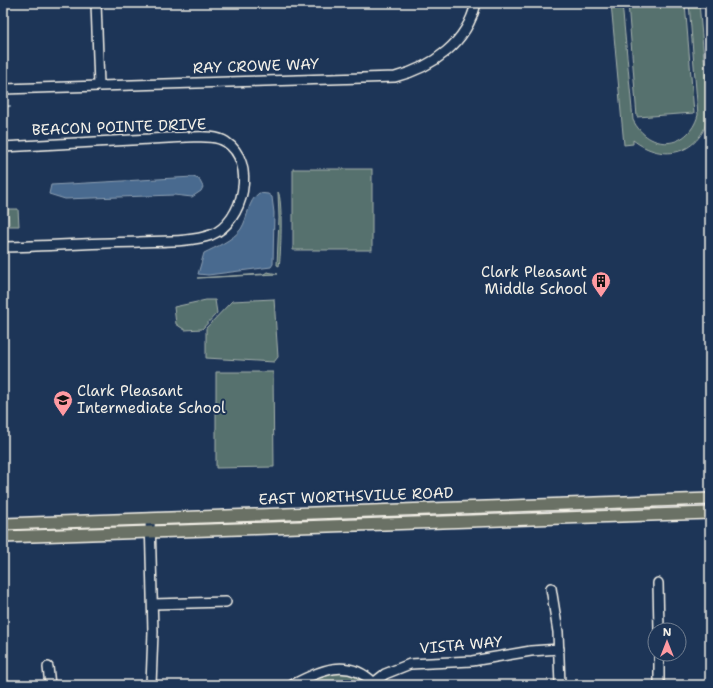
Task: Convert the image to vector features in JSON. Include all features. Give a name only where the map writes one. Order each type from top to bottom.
[{"type":"main road","name":"EAST WORTHSVILLE ROAD","points":[[3,524],[710,499]]},
{"type":"main road","name":"EAST WORTHSVILLE ROAD","points":[[3,538],[710,513]]},
{"type":"street","points":[[96,3],[99,85]]},
{"type":"street","name":"RAY CROWE WAY","points":[[3,89],[395,76],[408,73],[429,64],[446,53],[468,25],[476,3]]},
{"type":"street","name":"BEACON POINTE DRIVE","points":[[3,147],[210,137],[225,141],[237,151],[242,167],[243,186],[240,203],[232,219],[222,229],[210,236],[162,241],[3,247]]},
{"type":"street","points":[[150,519],[153,604],[151,685]]},
{"type":"street","points":[[658,583],[658,622]]},
{"type":"street","points":[[551,588],[559,649],[560,685]]},
{"type":"street","points":[[153,604],[226,602]]},
{"type":"street","name":"VISTA WAY","points":[[372,683],[398,668],[410,664],[472,661],[531,651],[559,649]]},
{"type":"street","points":[[659,662],[659,685]]},
{"type":"street","points":[[48,667],[50,685]]},
{"type":"street","points":[[292,685],[320,671],[332,668],[357,671],[372,683]]},
{"type":"green space","points":[[611,3],[622,3],[633,120],[648,138],[658,142],[668,143],[686,135],[693,127],[698,115],[689,3],[699,3],[709,114],[705,128],[690,146],[680,151],[669,153],[657,152],[633,140],[633,144],[624,145]]},
{"type":"green space","points":[[628,3],[685,3],[694,113],[637,117]]},
{"type":"green space","points":[[293,169],[372,169],[372,250],[293,250]]},
{"type":"green space","points":[[278,192],[281,205],[279,266],[277,265],[279,218]]},
{"type":"green space","points":[[8,209],[18,209],[19,226],[9,226]]},
{"type":"green space","points":[[267,272],[278,274],[197,278],[264,274]]},
{"type":"green space","points":[[274,299],[278,357],[274,362],[206,358],[206,328],[232,301]]},
{"type":"green space","points":[[206,300],[215,300],[217,313],[202,329],[185,330],[176,324],[174,307]]},
{"type":"green space","points":[[216,372],[273,372],[274,467],[216,468]]},
{"type":"green space","points":[[335,673],[356,676],[363,681],[365,685],[301,685],[324,675]]},
{"type":"water","points":[[193,177],[199,179],[203,187],[201,191],[192,197],[174,195],[65,199],[49,194],[51,185]]},
{"type":"water","points":[[259,193],[268,194],[272,197],[274,213],[273,264],[271,267],[208,275],[198,274],[204,253],[224,243],[238,233],[244,224],[252,201]]},
{"type":"waterway","points":[[3,107],[10,106]]},
{"type":"place","name":"Clark Pleasant Middle School","points":[[601,298]]},
{"type":"place","name":"Clark Pleasant Intermediate School","points":[[63,417]]}]
